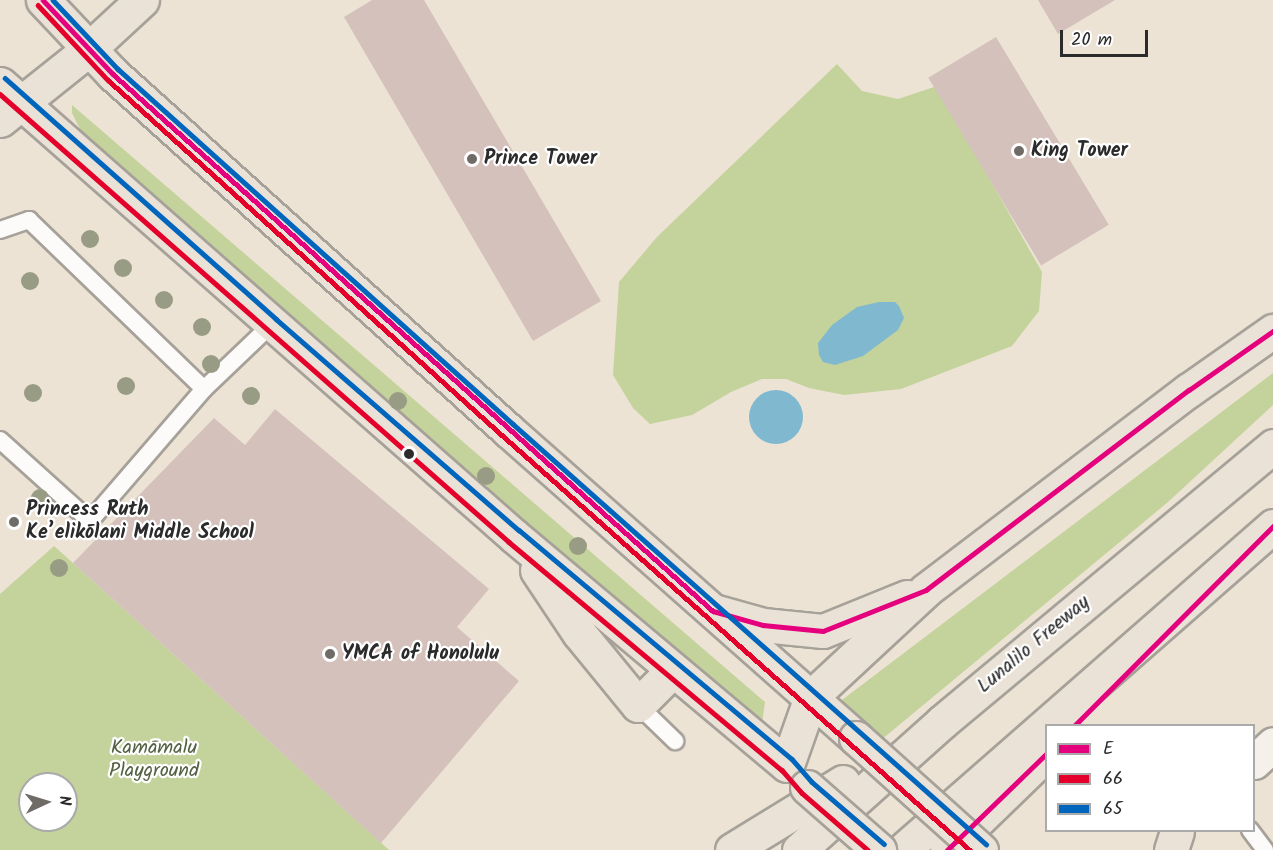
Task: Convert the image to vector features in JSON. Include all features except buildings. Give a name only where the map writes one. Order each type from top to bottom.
[{"type":"main road","points":[[43,0],[89,49],[499,422],[981,850]]},
{"type":"main road","points":[[142,0],[89,49],[8,102],[797,776],[879,850]]},
{"type":"main road","points":[[797,776],[811,697],[926,590],[1189,390],[1273,331]]},
{"type":"main road","name":"Lunalilo Freeway","points":[[799,850],[942,722],[1273,446]]},
{"type":"main road","points":[[1076,724],[1266,532]]},
{"type":"main road","points":[[1047,724],[1266,532]]},
{"type":"main road","points":[[514,536],[579,633],[638,705],[672,671]]},
{"type":"main road","points":[[713,611],[763,625],[823,632],[926,590]]},
{"type":"main road","points":[[732,850],[942,722]]},
{"type":"main road","points":[[903,850],[1045,726]]},
{"type":"main road","points":[[1255,761],[1273,744]]},
{"type":"main road","points":[[947,850],[1045,756]]},
{"type":"lane","points":[[0,230],[29,220],[204,389]]},
{"type":"lane","points":[[0,440],[90,521],[204,389],[271,325]]},
{"type":"lane","points":[[638,705],[675,741]]},
{"type":"lane","points":[[1251,832],[1265,850]]},
{"type":"green space","points":[[837,64],[862,91],[898,99],[937,86],[1042,272],[1039,311],[1012,346],[901,389],[844,395],[809,388],[786,379],[762,379],[731,392],[692,415],[650,424],[633,408],[613,375],[619,282],[657,237]]},
{"type":"green space","points":[[72,105],[765,702],[760,738],[81,131],[72,113]]},
{"type":"green space","points":[[1273,373],[1273,405],[1168,502],[875,745],[838,703]]},
{"type":"green space","name":"Kamāmalu Playground","points":[[54,546],[389,850],[0,850],[0,594]]},
{"type":"water","points":[[879,302],[895,302],[899,306],[904,318],[898,330],[863,356],[835,365],[823,362],[819,355],[818,343],[832,325],[857,307]]},
{"type":"water","points":[[771,390],[781,390],[791,394],[799,402],[803,417],[799,432],[791,440],[781,444],[771,444],[761,440],[753,432],[749,422],[749,412],[753,402],[761,394]]},
{"type":"transit line","name":"E","points":[[43,0],[113,74],[713,611],[763,625],[823,631],[926,590],[1189,390],[1273,331]]},
{"type":"transit line","name":"65","points":[[53,0],[118,69],[986,844]]},
{"type":"transit line","name":"66","points":[[38,5],[108,80],[503,436],[970,850]]},
{"type":"transit line","name":"65","points":[[5,78],[276,319],[519,530],[792,759],[812,782],[884,844]]},
{"type":"transit line","name":"66","points":[[0,94],[509,542],[782,770],[802,793],[868,850]]},
{"type":"transit line","name":"E","points":[[1076,724],[1273,526]]},
{"type":"transit line","name":"E","points":[[947,850],[1045,755]]},
{"type":"place","name":"King Tower","points":[[1019,151]]},
{"type":"place","name":"Prince Tower","points":[[472,159]]},
{"type":"place","name":"Princess Ruth Ke’elikōlani Middle School","points":[[14,522]]},
{"type":"place","name":"YMCA of Honolulu","points":[[330,654]]}]
